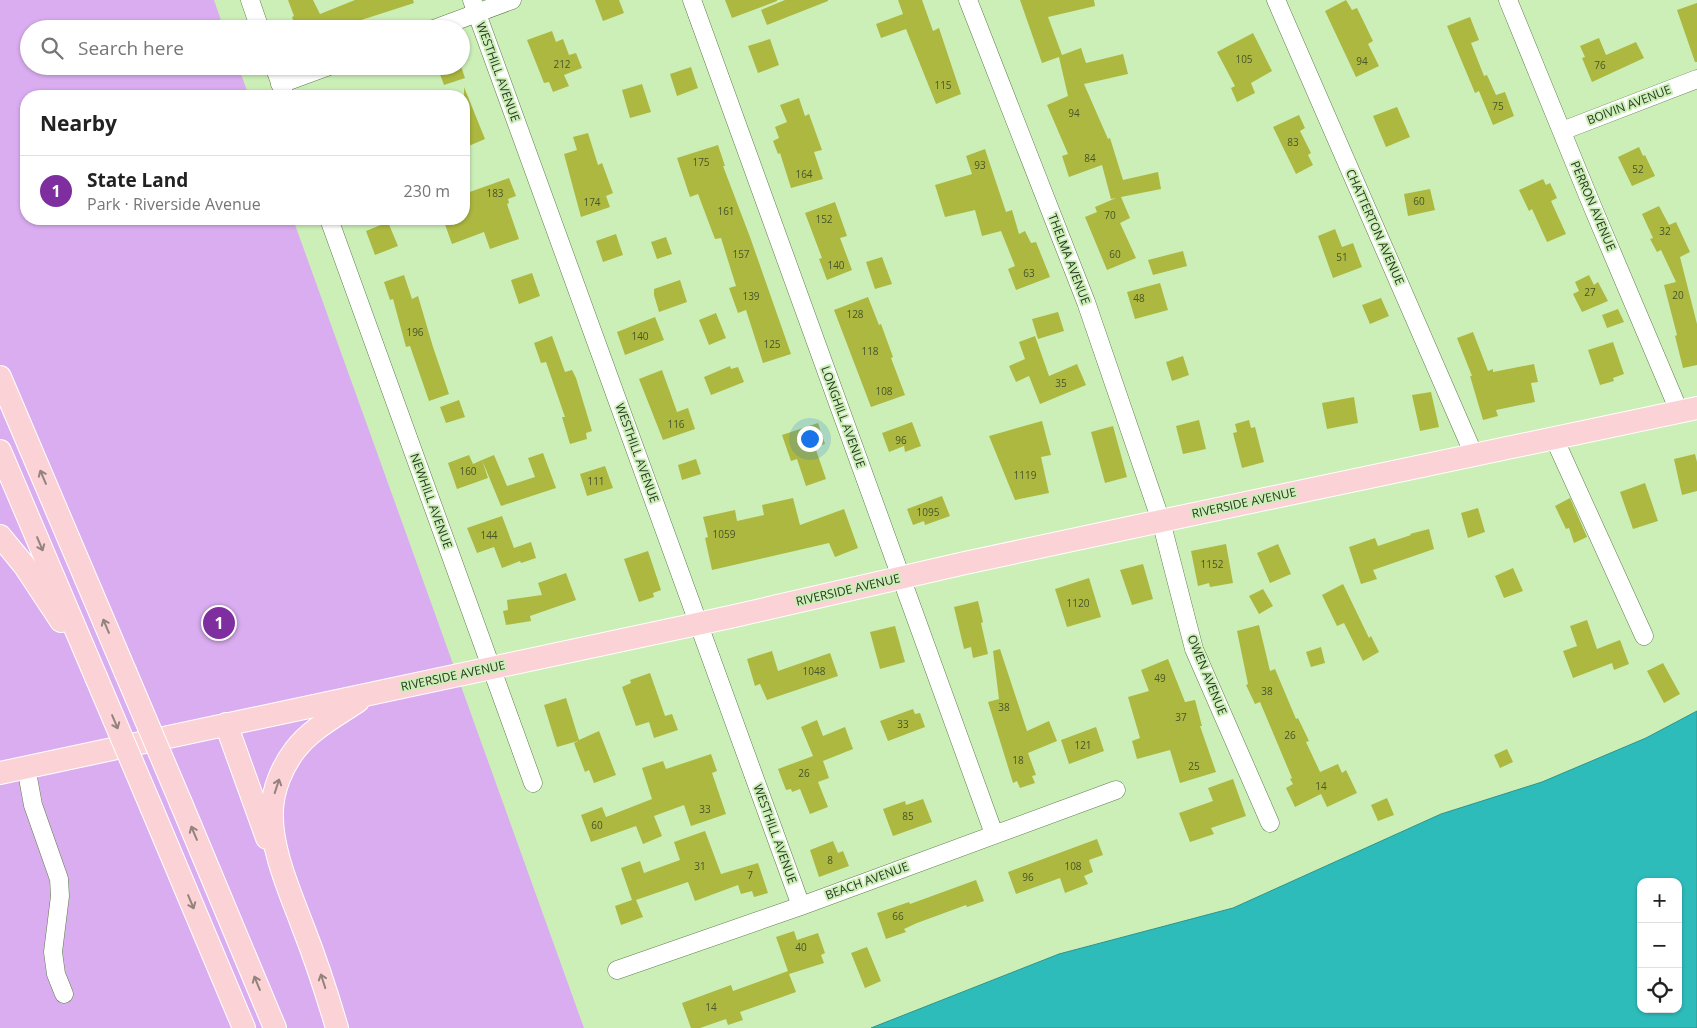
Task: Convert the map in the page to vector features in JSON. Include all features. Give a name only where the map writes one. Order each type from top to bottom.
[{"type":"main road","points":[[0,377],[276,1028]]},
{"type":"main road","name":"RIVERSIDE AVENUE","points":[[0,773],[699,624],[1161,521],[1688,410]]},
{"type":"main road","points":[[0,450],[244,1028]]},
{"type":"main road","points":[[0,536],[24,565],[96,677]]},
{"type":"main road","points":[[337,1028],[317,962],[276,847],[272,822],[274,798],[281,775],[290,758],[303,741],[369,694]]},
{"type":"main road","points":[[226,724],[269,843],[294,901]]},
{"type":"street","points":[[250,0],[257,20]]},
{"type":"street","points":[[450,20],[474,7],[512,0]]},
{"type":"street","name":"LONGHILL AVENUE","points":[[692,0],[994,834]]},
{"type":"street","name":"THELMA AVENUE","points":[[968,0],[1086,302],[1161,521]]},
{"type":"street","name":"CHATTERTON AVENUE","points":[[1276,0],[1474,455]]},
{"type":"street","name":"PERRON AVENUE","points":[[1508,0],[1562,132],[1688,410]]},
{"type":"street","name":"WESTHILL AVENUE","points":[[474,7],[801,906]]},
{"type":"street","points":[[277,75],[282,90],[311,75]]},
{"type":"street","name":"BOIVIN AVENUE","points":[[1562,132],[1697,79]]},
{"type":"street","name":"NEWHILL AVENUE","points":[[331,225],[533,783]]},
{"type":"street","points":[[1554,438],[1644,636]]},
{"type":"street","name":"OWEN AVENUE","points":[[1161,521],[1194,649],[1270,823]]},
{"type":"street","points":[[26,767],[33,805],[59,879],[60,896],[53,952],[56,974],[64,994]]},
{"type":"street","name":"BEACH AVENUE","points":[[617,970],[801,906],[1116,790]]},
{"type":"shaded area","points":[[0,0],[214,0],[221,20],[20,20],[20,75],[241,75],[247,90],[20,90],[20,225],[295,225],[584,1028],[0,1028]]},
{"type":"water","points":[[1697,711],[1697,1028],[871,1028],[1059,954],[1233,908],[1441,814],[1542,782],[1646,738]]},
{"type":"building","points":[[288,0],[313,0],[320,14],[355,0],[413,0],[414,3],[361,20],[293,20],[292,17],[294,16]]},
{"type":"building","points":[[595,0],[619,0],[624,13],[603,21]]},
{"type":"building","points":[[725,0],[777,0],[777,1],[732,18]]},
{"type":"building","points":[[785,0],[828,1],[767,25],[761,10]]},
{"type":"building","points":[[898,0],[922,0],[933,31],[939,28],[961,94],[936,104],[906,29],[881,38],[876,24],[903,14]]},
{"type":"building","points":[[1020,0],[1094,0],[1095,6],[1048,17],[1062,55],[1081,48],[1086,63],[1123,54],[1128,74],[1084,84],[1108,139],[1110,138],[1123,180],[1158,172],[1161,189],[1121,197],[1130,218],[1120,223],[1136,258],[1107,270],[1085,217],[1097,212],[1095,207],[1116,198],[1111,199],[1102,165],[1069,177],[1062,156],[1068,154],[1047,105],[1068,96],[1059,57],[1042,63]]},
{"type":"building","points":[[1346,0],[1352,10],[1357,8],[1373,41],[1368,44],[1379,66],[1356,77],[1325,11]]},
{"type":"building","points":[[1697,3],[1697,62],[1695,62],[1677,10]]},
{"type":"building","points":[[1470,17],[1479,40],[1471,43],[1484,76],[1487,75],[1496,95],[1505,92],[1514,116],[1493,125],[1479,91],[1475,93],[1447,26]]},
{"type":"building","points":[[552,31],[556,42],[563,39],[569,55],[576,53],[582,68],[564,75],[569,86],[553,92],[549,82],[544,83],[527,40]]},
{"type":"building","points":[[1253,33],[1272,71],[1251,83],[1255,93],[1237,102],[1231,88],[1235,86],[1217,52]]},
{"type":"building","points":[[1599,38],[1606,55],[1636,42],[1644,58],[1592,82],[1582,58],[1585,57],[1580,46]]},
{"type":"building","points":[[770,39],[779,65],[758,73],[748,46]]},
{"type":"building","points":[[691,67],[698,88],[677,96],[670,74]]},
{"type":"building","points":[[440,75],[464,75],[465,78],[444,85]]},
{"type":"building","points":[[642,84],[651,112],[630,118],[622,90]]},
{"type":"building","points":[[799,98],[805,116],[809,114],[822,150],[814,152],[823,179],[791,188],[780,153],[778,154],[773,141],[779,138],[775,127],[787,122],[780,105]]},
{"type":"building","points":[[470,102],[485,139],[470,145]]},
{"type":"building","points":[[1397,107],[1410,137],[1386,147],[1373,116]]},
{"type":"building","points":[[1299,115],[1305,128],[1300,131],[1311,153],[1308,155],[1313,165],[1296,174],[1273,127]]},
{"type":"building","points":[[588,133],[598,165],[602,163],[613,193],[606,196],[610,207],[581,217],[564,154],[577,150],[573,137]]},
{"type":"building","points":[[718,145],[725,166],[723,166],[791,354],[763,363],[746,310],[738,313],[729,288],[736,286],[721,238],[715,239],[698,194],[690,197],[677,158]]},
{"type":"building","points":[[1639,147],[1655,176],[1632,186],[1618,157]]},
{"type":"building","points":[[985,149],[1006,212],[1012,210],[1019,234],[1025,231],[1031,243],[1036,242],[1050,277],[1016,290],[1008,269],[1015,266],[1001,231],[982,236],[975,210],[945,217],[935,185],[972,174],[966,156]]},
{"type":"building","points":[[509,178],[516,196],[508,199],[509,203],[507,204],[519,239],[490,249],[484,232],[452,244],[445,225],[470,225],[470,192]]},
{"type":"building","points":[[1543,179],[1546,185],[1550,183],[1557,198],[1551,201],[1566,234],[1547,242],[1532,209],[1529,211],[1519,190]]},
{"type":"building","points":[[1430,189],[1435,210],[1408,216],[1404,194]]},
{"type":"building","points":[[835,202],[847,236],[840,238],[852,270],[827,280],[819,259],[822,258],[805,213]]},
{"type":"building","points":[[1659,206],[1669,225],[1676,222],[1690,252],[1680,257],[1697,324],[1697,365],[1683,368],[1675,336],[1677,335],[1664,285],[1676,282],[1661,250],[1657,252],[1650,239],[1653,238],[1642,214]]},
{"type":"building","points":[[381,225],[389,225],[398,246],[375,255],[366,231]]},
{"type":"building","points":[[1335,229],[1342,247],[1353,243],[1362,267],[1333,278],[1318,236]]},
{"type":"building","points":[[616,234],[623,255],[603,262],[596,241]]},
{"type":"building","points":[[666,237],[672,254],[657,259],[651,242]]},
{"type":"building","points":[[1183,251],[1187,266],[1153,275],[1148,260]]},
{"type":"building","points":[[882,257],[892,284],[875,289],[866,262]]},
{"type":"building","points":[[532,273],[540,296],[519,304],[511,280]]},
{"type":"building","points":[[404,275],[412,299],[418,296],[449,394],[429,401],[410,346],[406,347],[393,299],[390,300],[384,282]]},
{"type":"building","points":[[1589,275],[1594,285],[1598,282],[1608,301],[1582,312],[1573,294],[1579,291],[1575,282]]},
{"type":"building","points":[[680,280],[687,302],[659,312],[654,289]]},
{"type":"building","points":[[1160,283],[1168,310],[1135,319],[1127,292]]},
{"type":"building","points":[[868,297],[879,325],[881,324],[905,395],[871,407],[834,310]]},
{"type":"building","points":[[1381,298],[1389,316],[1370,324],[1362,305]]},
{"type":"building","points":[[1618,309],[1624,322],[1607,328],[1602,315]]},
{"type":"building","points":[[1058,312],[1064,331],[1038,339],[1032,319]]},
{"type":"building","points":[[716,313],[726,338],[709,345],[699,320]]},
{"type":"building","points":[[655,317],[664,340],[625,355],[617,332]]},
{"type":"building","points":[[1473,332],[1488,371],[1493,369],[1493,372],[1534,364],[1538,382],[1531,383],[1535,402],[1496,410],[1498,416],[1483,420],[1470,376],[1472,376],[1457,338]]},
{"type":"building","points":[[552,336],[565,372],[572,370],[576,378],[592,431],[586,433],[587,439],[570,444],[562,417],[565,417],[546,362],[541,363],[534,343]]},
{"type":"building","points":[[1035,336],[1049,376],[1077,364],[1086,385],[1040,404],[1029,376],[1016,382],[1009,366],[1025,359],[1019,342]]},
{"type":"building","points":[[1613,342],[1624,374],[1613,378],[1614,381],[1600,385],[1588,350]]},
{"type":"building","points":[[1183,356],[1189,375],[1172,381],[1166,362]]},
{"type":"building","points":[[730,366],[731,369],[738,367],[744,382],[711,395],[704,377]]},
{"type":"building","points":[[662,370],[677,412],[688,408],[695,429],[663,440],[639,379]]},
{"type":"building","points":[[1431,392],[1439,427],[1420,431],[1412,395]]},
{"type":"building","points":[[1354,397],[1358,423],[1327,429],[1322,403]]},
{"type":"building","points":[[459,400],[465,417],[446,423],[440,407]]},
{"type":"building","points":[[1199,420],[1206,449],[1183,454],[1176,426]]},
{"type":"building","points":[[1249,420],[1251,428],[1255,427],[1264,462],[1242,468],[1233,433],[1237,432],[1235,424]]},
{"type":"building","points":[[1042,421],[1051,455],[1041,457],[1049,493],[1015,500],[989,436]]},
{"type":"building","points":[[912,422],[921,446],[905,452],[904,446],[889,452],[882,433]]},
{"type":"building","points":[[818,423],[825,444],[815,447],[826,479],[806,486],[797,459],[791,461],[782,435]]},
{"type":"building","points":[[1113,426],[1127,477],[1105,483],[1091,432]]},
{"type":"building","points":[[543,453],[556,488],[501,506],[482,460],[494,455],[507,486],[535,477],[528,458]]},
{"type":"building","points":[[1695,454],[1697,462],[1697,491],[1682,495],[1674,459]]},
{"type":"building","points":[[469,455],[473,464],[482,460],[488,478],[457,489],[448,463]]},
{"type":"building","points":[[696,459],[701,474],[682,480],[678,465]]},
{"type":"building","points":[[605,466],[613,488],[587,496],[580,474]]},
{"type":"building","points":[[1645,483],[1658,521],[1633,529],[1620,492]]},
{"type":"building","points":[[942,496],[950,516],[925,525],[924,521],[913,525],[907,509]]},
{"type":"building","points":[[793,498],[800,525],[844,509],[858,548],[835,557],[829,543],[712,570],[705,538],[708,537],[703,517],[735,510],[737,521],[764,515],[762,505]]},
{"type":"building","points":[[1570,498],[1587,537],[1574,543],[1569,528],[1566,529],[1555,506]]},
{"type":"building","points":[[1478,508],[1485,532],[1468,538],[1461,513]]},
{"type":"building","points":[[502,516],[514,548],[531,542],[536,558],[521,563],[520,561],[502,568],[494,547],[477,553],[467,528]]},
{"type":"building","points":[[1429,529],[1434,549],[1373,570],[1377,579],[1361,584],[1349,547],[1375,538],[1378,546]]},
{"type":"building","points":[[1226,544],[1233,583],[1210,587],[1209,583],[1198,586],[1191,551]]},
{"type":"building","points":[[1278,544],[1291,574],[1270,583],[1257,553]]},
{"type":"building","points":[[648,551],[661,590],[653,593],[654,597],[639,602],[624,559]]},
{"type":"building","points":[[1143,564],[1153,599],[1132,605],[1120,570]]},
{"type":"building","points":[[1513,568],[1523,591],[1504,598],[1495,576]]},
{"type":"building","points":[[566,573],[576,600],[530,616],[531,621],[506,625],[503,611],[508,610],[507,600],[542,595],[538,583]]},
{"type":"building","points":[[1089,578],[1101,617],[1067,627],[1055,589]]},
{"type":"building","points":[[1343,584],[1369,638],[1371,636],[1379,652],[1363,661],[1344,623],[1337,626],[1322,595]]},
{"type":"building","points":[[1263,589],[1273,606],[1259,614],[1249,596]]},
{"type":"building","points":[[978,601],[988,654],[973,658],[971,647],[964,649],[954,607]]},
{"type":"building","points":[[1587,620],[1597,649],[1620,640],[1629,664],[1614,670],[1612,663],[1573,678],[1563,651],[1577,646],[1570,626]]},
{"type":"building","points":[[1259,625],[1270,671],[1275,669],[1296,719],[1298,718],[1309,741],[1306,742],[1320,772],[1338,764],[1342,773],[1346,770],[1357,793],[1327,807],[1321,794],[1295,807],[1286,788],[1293,784],[1290,779],[1292,778],[1260,702],[1255,704],[1246,685],[1248,684],[1237,631]]},
{"type":"building","points":[[895,626],[905,662],[880,669],[870,632]]},
{"type":"building","points":[[1321,647],[1325,663],[1311,667],[1306,652]]},
{"type":"building","points":[[1000,649],[1027,731],[1049,721],[1057,741],[1028,753],[1036,775],[1032,776],[1035,783],[1020,788],[1017,781],[1013,783],[988,702],[999,699],[993,651]]},
{"type":"building","points":[[772,651],[778,671],[830,653],[838,676],[767,700],[760,684],[755,686],[747,659]]},
{"type":"building","points":[[1168,659],[1185,702],[1195,700],[1202,726],[1200,726],[1216,772],[1180,783],[1170,750],[1137,759],[1132,741],[1140,738],[1128,697],[1149,691],[1141,670]]},
{"type":"building","points":[[1663,663],[1680,694],[1664,703],[1647,671]]},
{"type":"building","points":[[650,673],[665,716],[672,714],[678,730],[654,738],[649,722],[636,726],[622,687],[631,683],[630,680]]},
{"type":"building","points":[[566,698],[579,740],[599,731],[616,775],[594,783],[589,770],[585,772],[574,743],[578,741],[557,747],[544,705]]},
{"type":"building","points":[[913,709],[915,714],[920,713],[925,727],[888,741],[880,721]]},
{"type":"building","points":[[817,720],[823,736],[845,727],[853,749],[823,761],[829,778],[818,782],[828,807],[810,814],[800,789],[792,792],[791,789],[786,790],[778,769],[813,756],[801,727]]},
{"type":"building","points":[[1096,727],[1104,751],[1069,764],[1061,740]]},
{"type":"building","points":[[1507,749],[1513,762],[1500,768],[1494,755]]},
{"type":"building","points":[[711,754],[717,771],[712,773],[726,814],[691,826],[684,805],[654,816],[662,836],[643,844],[636,826],[591,842],[581,815],[602,807],[606,817],[652,799],[642,768],[663,761],[666,769]]},
{"type":"building","points":[[1233,779],[1246,816],[1211,828],[1214,834],[1190,842],[1179,813],[1213,801],[1208,788]]},
{"type":"building","points":[[1387,798],[1394,815],[1378,821],[1371,805]]},
{"type":"building","points":[[923,799],[932,822],[893,836],[883,809],[905,801],[906,805]]},
{"type":"building","points":[[705,831],[721,874],[758,863],[768,893],[754,897],[752,891],[741,894],[738,885],[695,901],[688,882],[636,900],[643,917],[621,925],[615,906],[632,900],[621,868],[640,861],[644,873],[680,860],[674,842]]},
{"type":"building","points":[[1097,839],[1103,855],[1089,860],[1093,872],[1084,876],[1088,884],[1065,893],[1060,878],[1016,894],[1008,872]]},
{"type":"building","points":[[833,841],[838,853],[843,851],[849,866],[819,877],[810,850]]},
{"type":"building","points":[[976,880],[984,901],[967,907],[966,905],[917,923],[904,929],[906,932],[886,939],[877,913],[909,902],[910,904]]},
{"type":"building","points":[[794,931],[797,940],[818,933],[825,953],[821,955],[824,963],[789,974],[796,992],[740,1012],[743,1020],[728,1025],[726,1019],[700,1028],[691,1028],[682,1003],[731,985],[733,991],[788,971],[776,937]]},
{"type":"building","points":[[867,947],[881,981],[865,988],[851,953]]},
{"type":"place","name":"State Land","points":[[219,623]]}]
